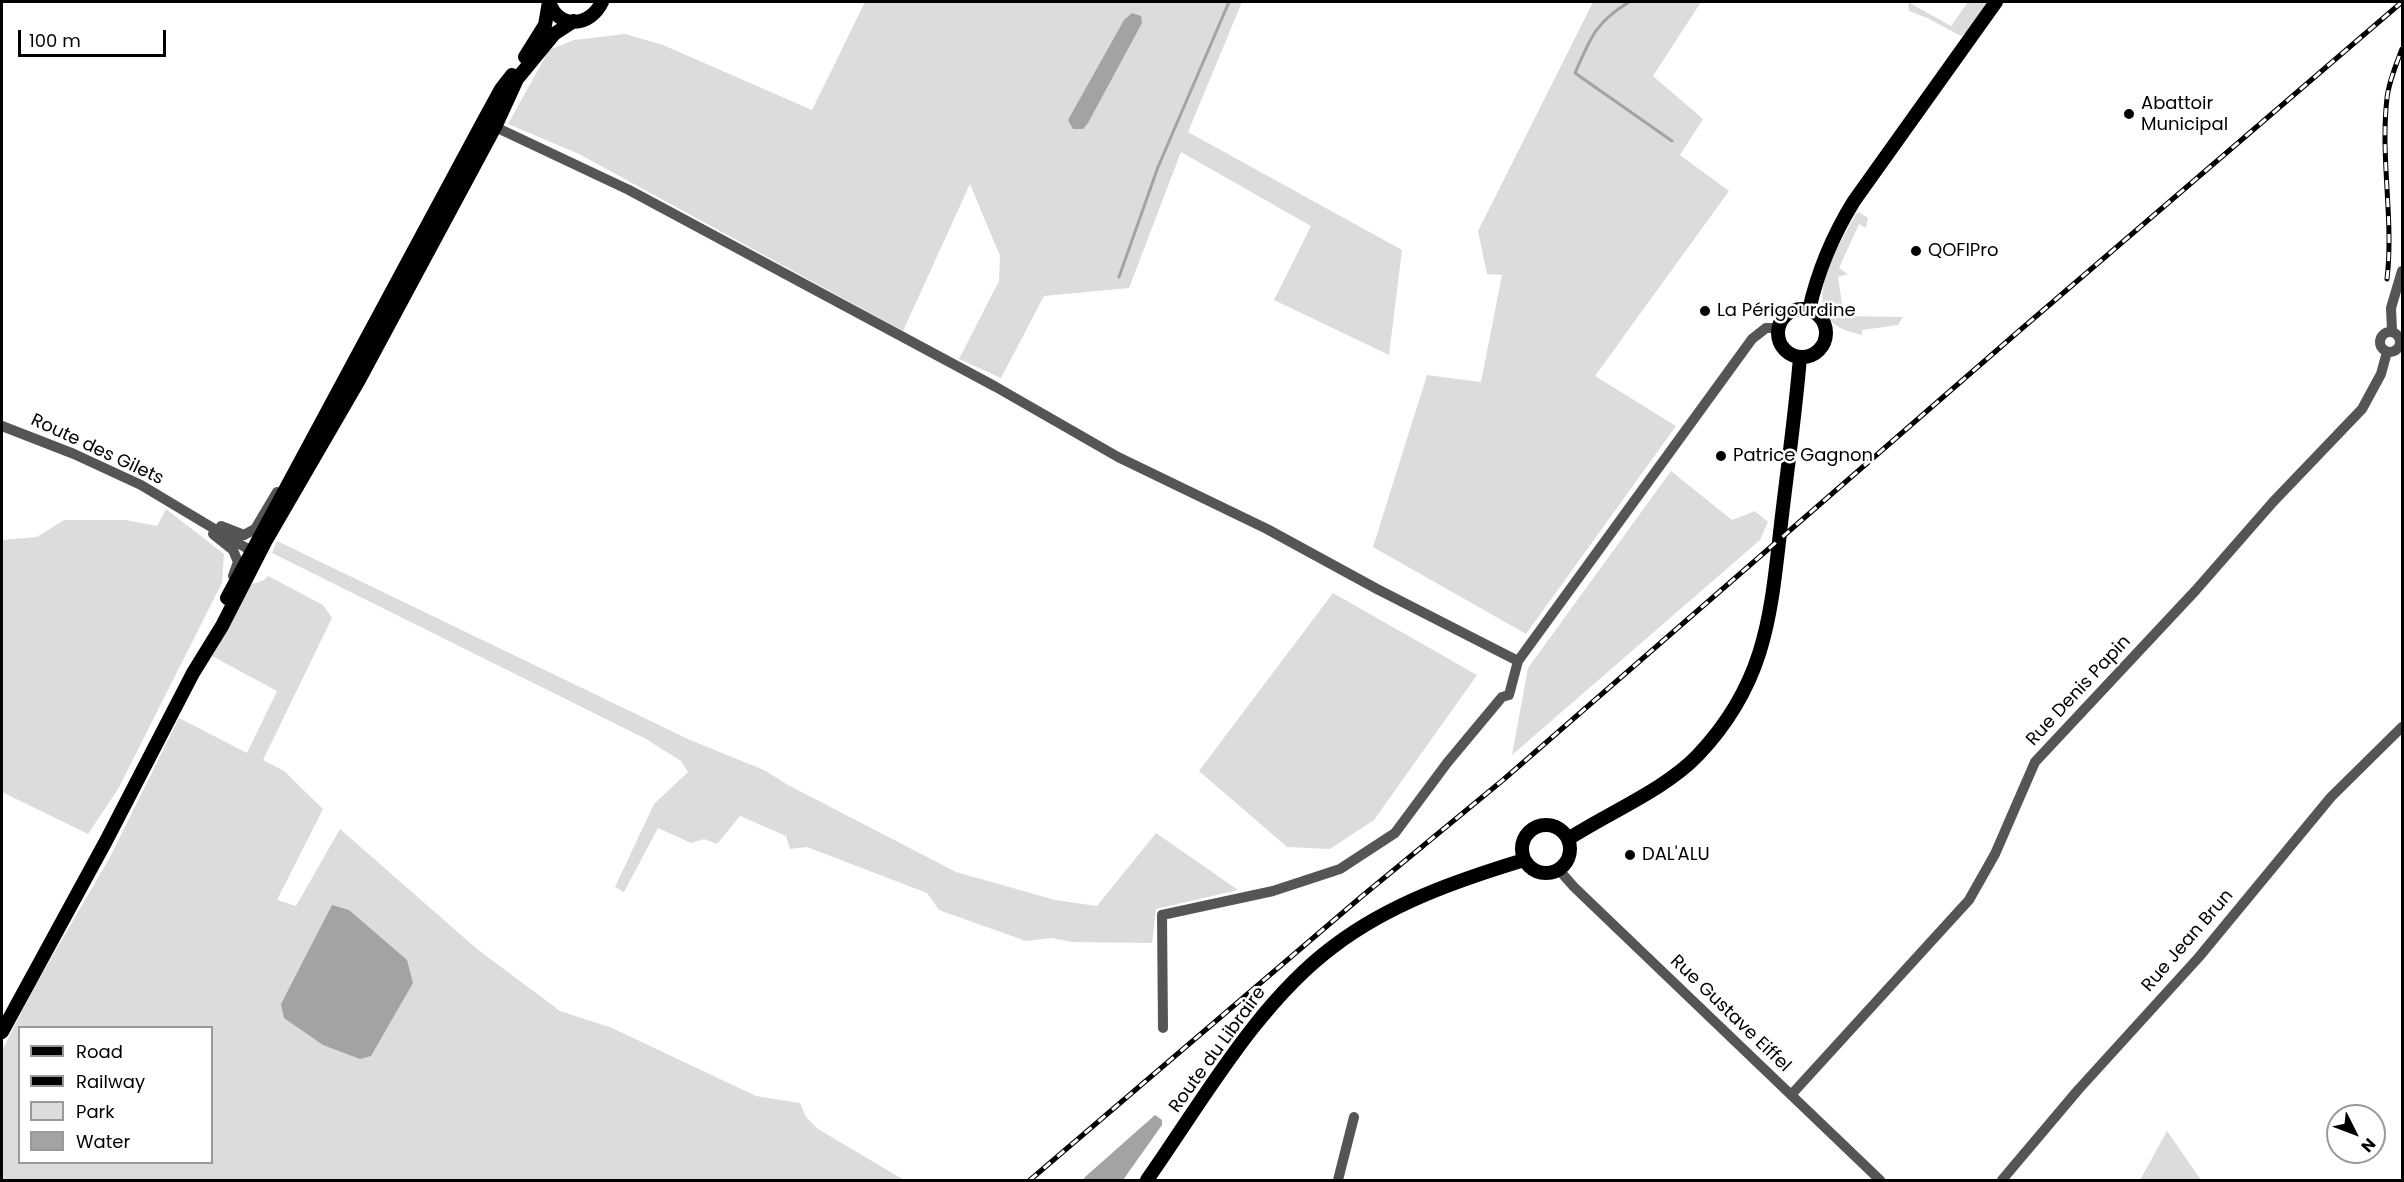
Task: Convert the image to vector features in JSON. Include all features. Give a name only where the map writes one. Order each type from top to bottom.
[{"type":"main road","points":[[549,2],[559,17],[574,21]]},
{"type":"main road","points":[[2,1032],[106,841],[193,673],[223,605],[359,380],[489,124],[501,89],[545,25],[549,2]]},
{"type":"main road","points":[[193,673],[222,626],[291,477],[489,124],[527,65],[554,34],[574,21],[590,18],[602,2]]},
{"type":"main road","points":[[1809,310],[1822,261],[1836,230],[1854,201],[1996,2]]},
{"type":"main road","points":[[1965,47],[2003,2]]},
{"type":"main road","points":[[1793,310],[1809,310],[1821,319],[1825,326],[1825,341],[1815,353],[1800,357],[1792,355],[1780,344],[1778,328],[1781,321],[1793,310]]},
{"type":"main road","points":[[1568,839],[1672,777],[1697,756],[1720,729],[1741,698],[1758,661],[1772,604],[1800,357]]},
{"type":"main road","points":[[1549,825],[1557,827],[1568,839],[1570,845],[1568,859],[1559,870],[1552,873],[1536,871],[1524,860],[1522,846],[1528,832],[1534,828],[1549,825]]},
{"type":"main road","name":"Route du Libraire","points":[[1147,1180],[1257,1023],[1281,994],[1316,960],[1354,932],[1389,912],[1424,896],[1524,860]]},
{"type":"street","points":[[489,124],[629,190],[996,387],[1118,458],[1267,529],[1377,589],[1518,661]]},
{"type":"street","points":[[2392,331],[2391,308],[2403,271]]},
{"type":"street","points":[[1163,1028],[1161,915],[1273,891],[1340,870],[1395,832],[1447,763],[1502,697],[1509,695],[1518,661],[1752,339],[1766,328],[1778,328]]},
{"type":"street","points":[[2392,331],[2399,336],[2401,345],[2395,351],[2387,351],[2380,345],[2380,339],[2384,333],[2392,331]]},
{"type":"street","name":"Rue Denis Papin","points":[[1791,1095],[1970,900],[1995,854],[2035,762],[2189,598],[2273,502],[2362,409],[2381,374],[2387,351]]},
{"type":"street","name":"Route des Gilets","points":[[2,426],[74,454],[141,485],[255,553]]},
{"type":"street","name":"Route des Gilets","points":[[177,506],[244,535],[255,529],[276,493],[291,477]]},
{"type":"street","name":"Route des Gilets","points":[[177,506],[233,550],[238,562],[223,605]]},
{"type":"street","name":"Rue Jean Brun","points":[[2002,1180],[2078,1090],[2199,957],[2331,796],[2403,727]]},
{"type":"street","name":"Rue Gustave Eiffel","points":[[1559,870],[1574,887],[1880,1180]]},
{"type":"street","points":[[1338,1180],[1354,1117]]},
{"type":"green space","points":[[865,2],[1242,2],[1188,132],[1402,250],[1389,355],[1274,300],[1311,226],[1181,152],[1129,288],[1044,296],[1001,378],[959,359],[999,281],[1000,256],[970,184],[903,331],[579,154],[508,124],[549,50],[574,40],[625,34],[663,45],[812,110]]},
{"type":"green space","points":[[1593,2],[1701,2],[1653,76],[1703,119],[1680,155],[1729,191],[1595,376],[1676,426],[1526,634],[1373,547],[1427,375],[1481,382],[1502,275],[1487,274],[1478,231]]},
{"type":"green space","points":[[1908,2],[1951,26],[1968,2],[1988,3],[1967,32],[1961,36],[1909,11]]},
{"type":"green space","points":[[1859,212],[1868,218],[1866,228],[1859,224],[1839,268],[1848,274],[1838,277],[1844,316],[1903,317],[1898,325],[1862,330],[1862,335],[1835,325],[1825,310],[1822,297],[1824,283],[1835,253]]},
{"type":"green space","points":[[1671,471],[1732,520],[1755,511],[1768,522],[1760,540],[1512,755],[1528,668]]},
{"type":"green space","points":[[166,509],[224,554],[222,583],[118,789],[88,834],[2,792],[2,540],[37,537],[64,520],[125,520],[157,526]]},
{"type":"green space","points":[[277,541],[690,740],[764,770],[788,785],[956,872],[1055,900],[1097,906],[1156,833],[1238,890],[1156,909],[1152,943],[1072,942],[1052,938],[1026,941],[939,910],[927,893],[807,847],[790,849],[786,836],[740,816],[717,844],[704,839],[691,843],[658,828],[624,892],[615,887],[654,804],[688,772],[681,761],[646,739],[272,553]]},
{"type":"green space","points":[[268,576],[323,605],[332,618],[263,760],[284,771],[323,809],[277,900],[296,906],[340,829],[477,949],[560,1011],[612,1028],[756,1096],[800,1103],[806,1117],[818,1129],[904,1180],[2,1180],[2,1051],[33,989],[109,859],[179,718],[247,753],[277,691],[212,656],[250,585]]},
{"type":"green space","points":[[1333,593],[1477,675],[1374,820],[1330,849],[1287,847],[1199,771]]},
{"type":"green space","points":[[2167,1131],[2201,1180],[2140,1180]]},
{"type":"water","points":[[1132,13],[1141,16],[1142,23],[1088,123],[1083,129],[1073,129],[1068,120],[1124,20]]},
{"type":"water","points":[[332,905],[349,910],[407,960],[413,983],[371,1056],[360,1059],[323,1045],[284,1018],[281,1004]]},
{"type":"water","points":[[1155,1115],[1162,1120],[1162,1125],[1123,1180],[1083,1180],[1085,1177]]},
{"type":"waterway","points":[[1119,277],[1158,167],[1229,2]]},
{"type":"waterway","points":[[1629,2],[1601,24],[1585,50],[1575,73],[1672,141]]},
{"type":"railway","points":[[1030,1180],[1361,897],[1503,780],[2019,331],[2402,2]]},
{"type":"railway","points":[[2387,279],[2389,234],[2385,121],[2389,85],[2402,49]]},
{"type":"place","name":"Abattoir Municipal","points":[[2129,114]]},
{"type":"place","name":"QOFIPro","points":[[1916,251]]},
{"type":"place","name":"La Périgourdine","points":[[1705,311]]},
{"type":"place","name":"Patrice Gagnon","points":[[1721,456]]},
{"type":"place","name":"DAL'ALU","points":[[1630,855]]}]
